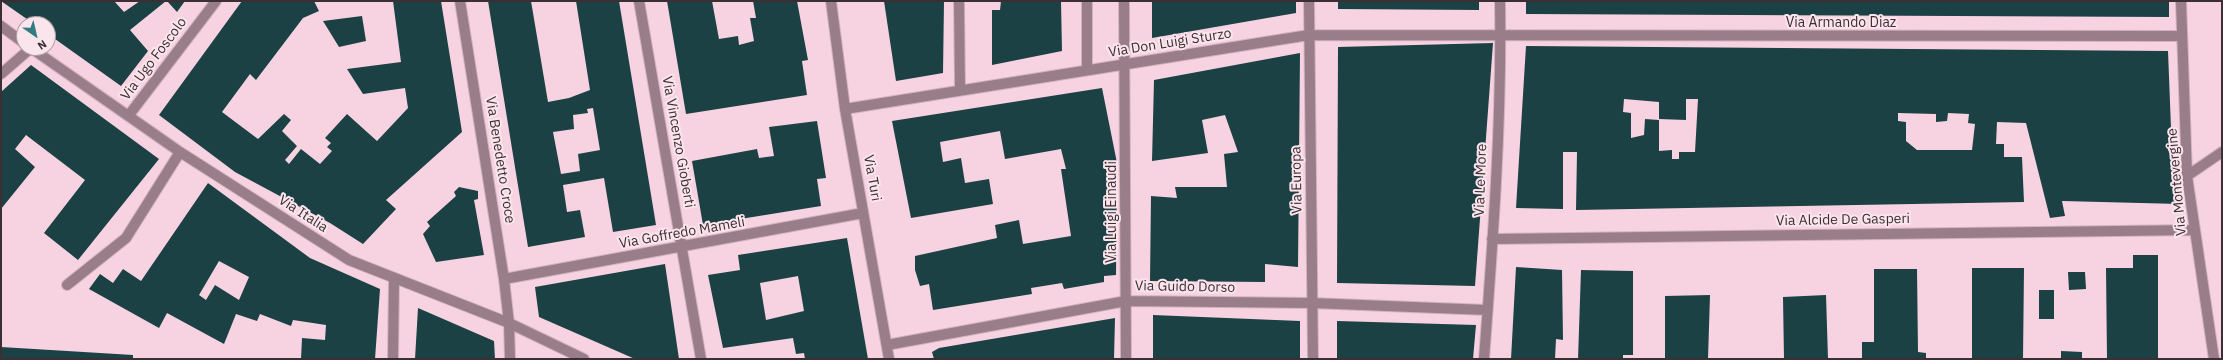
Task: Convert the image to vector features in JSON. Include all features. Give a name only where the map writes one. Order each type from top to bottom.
[{"type":"street","name":"Via Ugo Foscolo","points":[[129,115],[216,1]]},
{"type":"street","name":"Via Benedetto Croce","points":[[460,1],[504,279],[509,324],[510,359]]},
{"type":"street","name":"Via Vincenzo Gioberti","points":[[639,1],[701,359]]},
{"type":"street","name":"Via Turi","points":[[831,1],[846,109],[889,359]]},
{"type":"street","points":[[959,1],[960,90]]},
{"type":"street","points":[[1087,1],[1087,70]]},
{"type":"street","name":"Via Luigi Einaudi","points":[[1124,1],[1126,359]]},
{"type":"street","name":"Via Europa","points":[[1309,1],[1313,359]]},
{"type":"street","name":"Via Le More","points":[[1484,359],[1492,239],[1501,37],[1500,1]]},
{"type":"street","name":"Via Montevergine","points":[[2181,1],[2187,176],[2214,359]]},
{"type":"street","points":[[1,26],[16,37]]},
{"type":"street","name":"Via Don Luigi Sturzo","points":[[846,109],[1309,35],[1501,37]]},
{"type":"street","name":"Via Armando Diaz","points":[[1501,37],[2182,36]]},
{"type":"street","points":[[1,74],[22,56]]},
{"type":"street","name":"Via Italia","points":[[43,56],[180,152],[349,260],[509,324],[584,359]]},
{"type":"street","points":[[68,285],[126,238],[180,152]]},
{"type":"street","points":[[2187,176],[2222,152]]},
{"type":"street","name":"Via Goffredo Mameli","points":[[504,279],[863,213]]},
{"type":"street","name":"Via Alcide De Gasperi","points":[[1492,239],[2195,230]]},
{"type":"street","points":[[393,359],[394,279]]},
{"type":"street","name":"Via Guido Dorso","points":[[887,345],[1126,300],[1312,303],[1487,310]]},
{"type":"building","points":[[1,1],[114,1],[124,12],[140,1],[166,1],[130,30],[148,51],[121,86],[56,40],[56,16],[23,16]]},
{"type":"building","points":[[167,1],[185,1],[177,12]]},
{"type":"building","points":[[242,1],[314,1],[319,11],[303,18],[256,80],[250,74],[222,112],[258,139],[284,114],[291,120],[282,131],[297,146],[285,160],[289,164],[301,149],[320,164],[332,151],[327,147],[331,143],[325,138],[347,114],[377,141],[408,108],[405,88],[363,94],[347,69],[401,62],[393,1],[441,1],[462,132],[386,200],[396,209],[363,244],[330,223],[235,172],[159,115]]},
{"type":"building","points":[[488,1],[531,1],[548,102],[569,98],[590,90],[576,1],[619,1],[656,225],[613,232],[604,178],[563,185],[567,212],[580,210],[585,237],[528,247]],"holes":[[[593,108],[600,150],[578,154],[580,171],[561,174],[553,132],[574,129],[573,115],[588,113],[587,109]]]},
{"type":"building","points":[[667,1],[712,1],[719,39],[738,36],[739,45],[754,41],[750,18],[756,18],[753,1],[797,1],[808,60],[802,61],[807,95],[686,114]]},
{"type":"building","points":[[884,1],[944,1],[943,73],[896,81]]},
{"type":"building","points":[[1001,1],[1061,1],[1062,51],[992,65],[992,10],[1000,10]]},
{"type":"building","points":[[1152,1],[1296,1],[1296,13],[1152,38]]},
{"type":"building","points":[[1338,1],[1479,1],[1479,10],[1338,9]]},
{"type":"building","points":[[1526,1],[2169,1],[2169,17],[1526,14]]},
{"type":"building","points":[[362,16],[366,41],[339,47],[323,21]]},
{"type":"building","points":[[1493,43],[1475,286],[1337,283],[1338,47]]},
{"type":"building","points":[[1526,46],[2168,51],[2172,154],[2180,204],[2062,201],[2065,216],[2050,218],[2026,123],[1997,122],[1996,144],[2004,144],[2004,157],[2022,157],[2024,202],[1576,210],[1577,152],[1563,152],[1563,209],[1516,208]],"holes":[[[1624,99],[1659,102],[1659,119],[1686,120],[1686,99],[1698,99],[1695,152],[1679,152],[1679,159],[1672,159],[1672,150],[1659,151],[1659,120],[1645,119],[1644,135],[1631,138],[1631,113],[1623,112]],[[1898,113],[1936,114],[1936,122],[1947,121],[1948,113],[1969,114],[1968,123],[1975,124],[1972,150],[1917,150],[1906,141],[1906,122],[1898,121]]]},
{"type":"building","points":[[1300,53],[1298,267],[1265,264],[1265,282],[1150,281],[1151,196],[1177,198],[1175,187],[1227,187],[1224,154],[1238,152],[1225,115],[1202,120],[1208,153],[1152,161],[1154,80]]},
{"type":"building","points":[[31,65],[159,159],[78,260],[44,233],[85,180],[26,135],[15,149],[35,167],[1,209],[1,92]]},
{"type":"building","points":[[1102,88],[1117,163],[1116,275],[1104,276],[1104,282],[1064,289],[1062,283],[1031,288],[1032,294],[933,310],[929,284],[920,286],[915,270],[915,256],[997,238],[995,225],[1019,220],[1023,244],[1071,236],[1061,169],[1066,169],[1061,149],[1005,159],[1000,131],[940,142],[943,162],[961,158],[965,183],[989,179],[993,204],[911,218],[892,121]]},
{"type":"building","points":[[817,121],[826,178],[817,179],[821,206],[703,225],[692,161],[757,149],[759,158],[774,156],[769,127]]},
{"type":"building","points":[[208,183],[310,258],[380,289],[375,359],[301,359],[302,338],[325,340],[326,325],[293,320],[291,326],[260,314],[257,321],[236,314],[224,344],[167,313],[159,328],[89,289],[100,274],[113,283],[123,269],[141,281]],"holes":[[[219,261],[249,277],[239,300],[215,285],[206,300],[199,295]]]},
{"type":"building","points":[[459,187],[478,191],[478,199],[474,200],[484,255],[436,262],[423,234],[430,226],[427,222],[456,196],[454,192]]},
{"type":"building","points":[[847,238],[868,359],[805,359],[804,353],[796,354],[793,338],[723,348],[708,275],[740,270],[738,255]],"holes":[[[798,276],[804,311],[766,320],[760,283]]]},
{"type":"building","points":[[2133,255],[2158,255],[2158,359],[2107,359],[2106,268],[2133,268]]},
{"type":"building","points":[[665,264],[679,359],[635,359],[539,317],[535,287]]},
{"type":"building","points":[[1516,267],[1562,270],[1563,340],[1556,339],[1555,359],[1511,359]]},
{"type":"building","points":[[1972,268],[2024,268],[2023,359],[1972,359]]},
{"type":"building","points":[[1874,269],[1917,269],[1918,352],[1926,353],[1926,359],[1862,359],[1862,342],[1874,342]]},
{"type":"building","points":[[1581,270],[1633,271],[1633,355],[1623,355],[1623,359],[1578,359]]},
{"type":"building","points":[[2068,272],[2085,272],[2086,289],[2069,290]]},
{"type":"building","points":[[2039,290],[2054,290],[2054,319],[2039,319]]},
{"type":"building","points":[[1710,295],[1708,359],[1665,359],[1665,296]]},
{"type":"building","points":[[1826,295],[1828,359],[1784,359],[1783,297]]},
{"type":"building","points":[[418,308],[494,341],[495,359],[415,359]]},
{"type":"building","points":[[1153,315],[1300,321],[1300,359],[1153,359]]},
{"type":"building","points":[[1115,318],[1114,359],[934,359],[932,352],[939,348]]},
{"type":"building","points":[[1337,321],[1476,325],[1473,359],[1337,359]]},
{"type":"building","points":[[1,347],[133,355],[133,359],[1,359]]},
{"type":"building","points":[[2061,351],[2082,352],[2082,359],[2061,359]]}]
